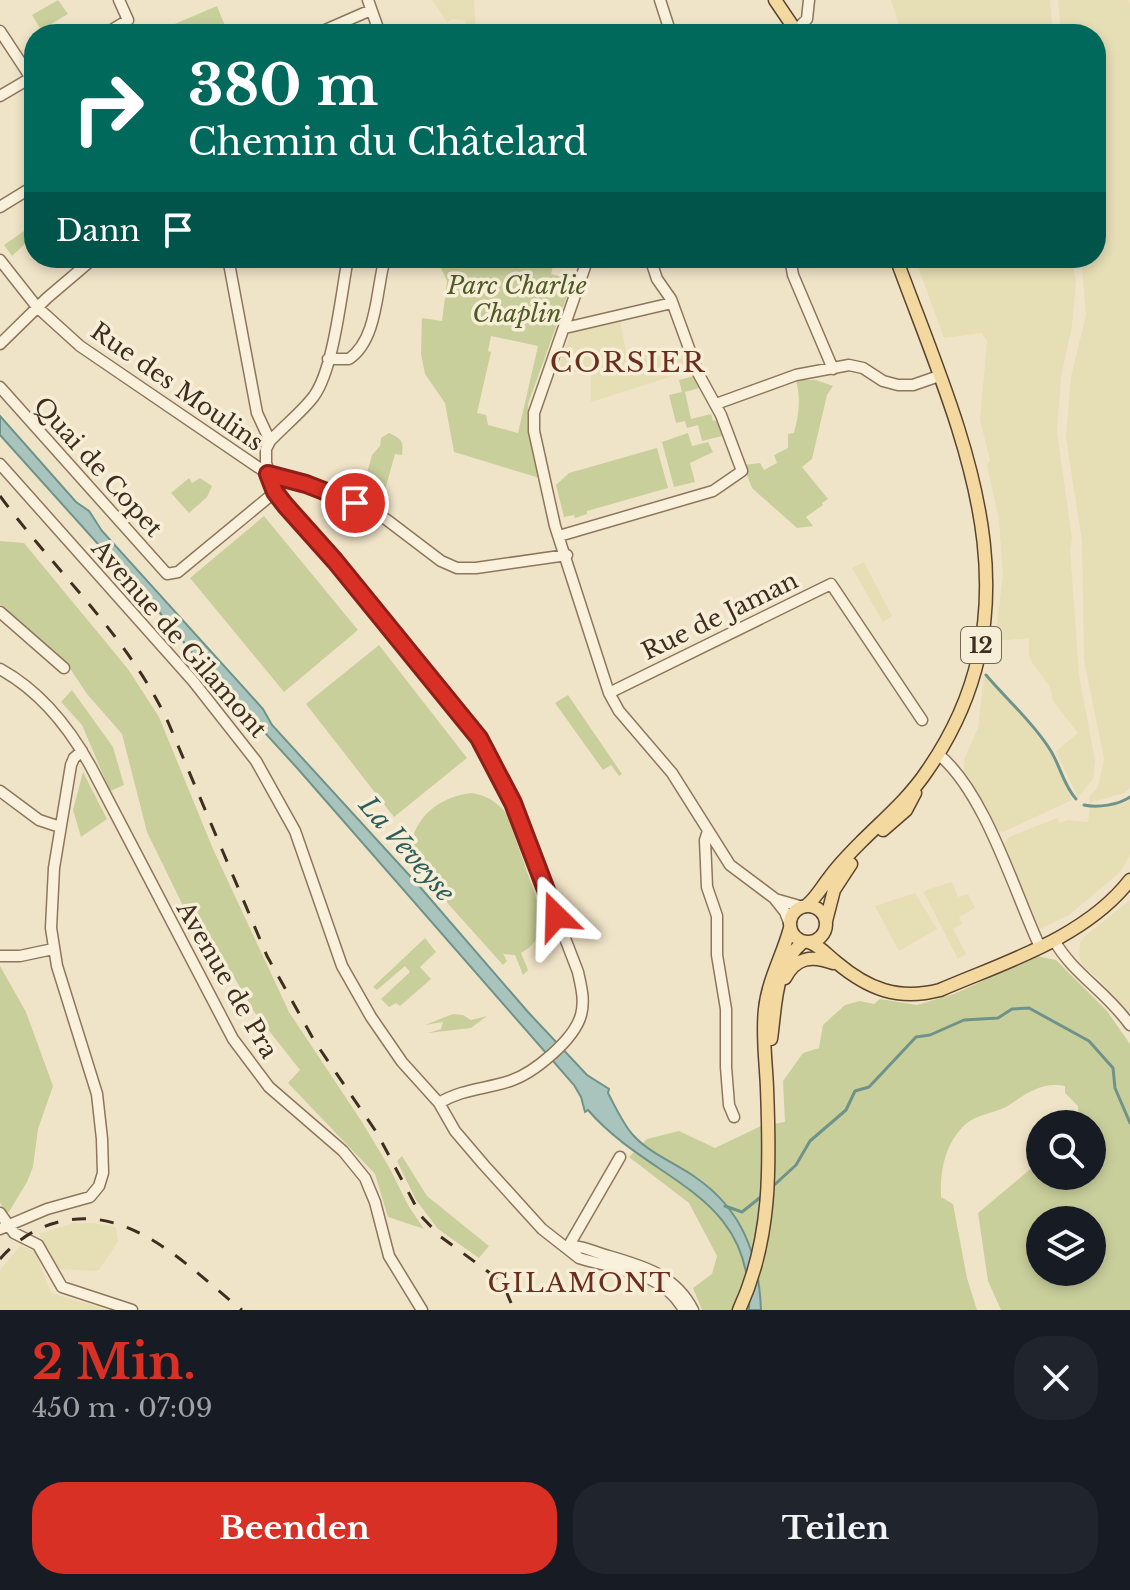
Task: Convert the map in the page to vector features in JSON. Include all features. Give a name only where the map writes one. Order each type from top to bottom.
[{"type":"main road","points":[[775,0],[792,24]]},
{"type":"main road","name":"12","points":[[807,942],[822,937],[832,896],[842,875],[875,837],[906,810],[938,754],[964,701],[983,634],[987,587],[985,542],[978,498],[966,451],[900,268]]},
{"type":"main road","name":"12","points":[[790,926],[794,913],[805,906],[921,779]]},
{"type":"main road","points":[[790,926],[796,938],[817,945],[841,966],[879,990],[895,995],[925,994],[1054,940],[1100,910],[1130,880]]},
{"type":"main road","points":[[805,906],[819,909],[841,966]]},
{"type":"main road","points":[[772,1007],[772,979],[790,926]]},
{"type":"main road","points":[[739,1310],[761,1248],[767,1207],[769,1155],[764,1058],[772,1007],[785,963],[807,942]]},
{"type":"main road","points":[[772,1007],[787,974],[799,962],[815,958],[841,966]]},
{"type":"street","points":[[119,0],[128,20],[121,24]]},
{"type":"street","points":[[660,0],[668,24]]},
{"type":"street","points":[[802,24],[809,13],[809,0]]},
{"type":"street","points":[[334,24],[369,5],[376,24]]},
{"type":"street","points":[[0,31],[24,66]]},
{"type":"street","points":[[0,96],[24,82]]},
{"type":"street","points":[[0,207],[24,192]]},
{"type":"street","name":"Rue des Moulins","points":[[0,260],[37,307],[85,350],[268,474]]},
{"type":"street","points":[[0,344],[82,268]]},
{"type":"street","points":[[230,268],[257,413],[270,441]]},
{"type":"street","points":[[346,268],[328,359],[315,395],[270,441],[265,454],[268,474],[275,492],[466,721],[490,757],[513,803],[578,972],[582,994],[582,1012],[574,1029],[538,1065],[515,1079],[463,1091],[439,1103]]},
{"type":"street","points":[[328,359],[349,359],[359,349],[371,321],[383,268]]},
{"type":"street","points":[[585,268],[537,399],[533,422],[559,536],[609,693],[619,711],[672,773],[731,866],[774,898],[785,912],[790,926]]},
{"type":"street","points":[[559,536],[713,491],[742,471],[718,410],[698,373],[672,303],[653,268]]},
{"type":"street","points":[[792,268],[833,369]]},
{"type":"street","points":[[565,328],[672,303]]},
{"type":"street","points":[[718,410],[796,375],[849,365],[863,368],[883,381],[898,385],[913,385],[939,376]]},
{"type":"street","name":"Quai de Copet","points":[[0,387],[167,574],[178,572],[275,492]]},
{"type":"street","name":"Avenue de Gilamont","points":[[0,464],[193,681],[256,761],[295,831],[342,966],[389,1043],[439,1103],[455,1131],[547,1233],[579,1258],[628,1270],[655,1281],[676,1297],[684,1310]]},
{"type":"street","points":[[268,474],[306,484],[371,510],[441,561],[457,568],[567,555]]},
{"type":"street","name":"Rue de Jaman","points":[[609,693],[831,584],[922,720]]},
{"type":"street","points":[[0,612],[64,668]]},
{"type":"street","name":"Avenue de Pra","points":[[0,669],[39,698],[69,729],[233,1039],[269,1087],[343,1151],[365,1178],[375,1202],[389,1256],[422,1310]]},
{"type":"street","points":[[4,1228],[47,1209],[90,1197],[99,1186],[103,1173],[97,1094],[53,949],[52,887],[60,827],[71,765],[82,751]]},
{"type":"street","points":[[938,754],[961,776],[995,841],[1040,947]]},
{"type":"street","points":[[0,791],[39,820],[60,827]]},
{"type":"street","points":[[708,831],[705,837],[707,887],[717,916],[717,955],[726,1009],[729,1105],[734,1117]]},
{"type":"street","points":[[774,898],[805,906]]},
{"type":"street","points":[[1054,940],[1067,960],[1114,1002],[1130,1025]]},
{"type":"street","points":[[0,956],[20,956],[53,949]]},
{"type":"street","points":[[568,1247],[620,1157]]},
{"type":"street","points":[[0,1213],[4,1228],[38,1245],[62,1287],[130,1309]]},
{"type":"street","name":"Avenue de Gilamont","points":[[568,1247],[583,1248],[659,1273],[684,1294],[693,1310]]},
{"type":"street","name":"Avenue de Pra","points":[[408,1289],[413,1310]]},
{"type":"shaded area","points":[[432,0],[474,0],[475,24],[453,19],[447,22]]},
{"type":"shaded area","points":[[891,0],[1050,0],[1052,24],[899,24]]},
{"type":"shaded area","points":[[1058,0],[1129,0],[1130,788],[1124,793],[1089,803],[1089,797],[1098,787],[1104,759],[1084,660],[1082,541],[1066,438],[1071,377],[1086,315],[1082,268],[1106,268],[1106,24],[1060,24]]},
{"type":"shaded area","points":[[919,268],[1073,268],[1076,282],[1072,326],[1061,377],[1057,431],[1072,539],[1070,549],[1079,676],[1095,760],[1093,779],[1078,798],[1056,751],[1078,733],[1054,702],[1049,685],[1032,663],[1029,638],[995,641],[1003,575],[999,519],[980,420],[987,341],[982,333],[944,338]]},
{"type":"shaded area","points":[[620,320],[626,352],[647,347],[650,358],[685,351],[692,370],[591,402],[591,375],[558,369],[571,332]]},
{"type":"shaded area","points":[[864,562],[892,616],[883,622],[852,568]]},
{"type":"shaded area","points":[[984,677],[1025,719],[1050,752],[1072,800],[1003,832],[996,830],[964,773],[964,760],[978,728]]},
{"type":"shaded area","points":[[1130,799],[1130,855],[1120,872],[1069,915],[1040,929],[1002,847],[1009,837],[1057,818],[1060,823],[1068,820],[1088,822],[1090,808],[1125,803]]},
{"type":"shaded area","points":[[952,882],[958,897],[968,894],[975,908],[959,917],[962,924],[953,929],[966,954],[958,959],[924,893]]},
{"type":"shaded area","points":[[915,893],[937,929],[899,951],[875,906]]},
{"type":"shaded area","points":[[1130,900],[1130,1014],[1082,965],[1079,955],[1084,937]]},
{"type":"shaded area","points":[[74,1223],[116,1227],[118,1242],[98,1271],[56,1269],[39,1234]]},
{"type":"shaded area","points":[[20,1246],[35,1251],[51,1293],[109,1310],[0,1310],[0,1270]]},
{"type":"green space","points":[[58,0],[68,14],[51,24],[37,24],[32,15]]},
{"type":"green space","points":[[217,6],[224,24],[175,24]]},
{"type":"green space","points":[[24,231],[24,245],[12,256],[4,245]]},
{"type":"green space","name":"Parc Charlie Chaplin","points":[[441,268],[552,268],[551,274],[573,280],[528,404],[532,452],[546,480],[454,452],[445,403],[425,374],[421,354],[422,318],[442,321],[447,281]],"holes":[[[491,336],[538,346],[518,433],[488,425],[486,415],[477,413],[491,352],[488,351]]]},
{"type":"green space","points":[[694,376],[699,388],[685,392],[691,419],[711,414],[713,421],[721,419],[726,435],[702,441],[698,425],[687,428],[685,421],[676,423],[669,395],[682,392],[679,380]]},
{"type":"green space","points":[[796,380],[816,380],[833,386],[827,395],[812,459],[802,467],[828,499],[806,517],[813,526],[797,528],[752,488],[743,465],[760,463],[764,470],[777,463],[774,455],[788,448],[788,434],[794,433],[798,413]]},
{"type":"green space","points":[[389,433],[401,441],[403,450],[402,455],[395,454],[383,497],[362,491],[372,455],[380,446],[381,438]]},
{"type":"green space","points":[[688,433],[692,446],[708,442],[713,452],[690,463],[695,482],[674,487],[662,442]]},
{"type":"green space","points":[[657,448],[668,488],[587,511],[587,514],[575,518],[574,515],[564,517],[556,485],[569,473]]},
{"type":"green space","points":[[189,478],[192,483],[200,478],[212,486],[207,497],[189,513],[171,493]]},
{"type":"green space","points":[[264,516],[358,630],[284,692],[190,578]]},
{"type":"green space","points":[[0,541],[24,543],[128,669],[159,717],[213,849],[289,1012],[362,1122],[424,1229],[388,1217],[375,1174],[288,1083],[300,1070],[255,1013],[210,936],[185,910],[147,832],[122,734],[87,694],[67,664],[0,604]]},
{"type":"green space","points":[[379,645],[467,758],[394,817],[306,704]]},
{"type":"green space","points":[[72,690],[113,747],[124,785],[110,791],[82,725],[61,702]]},
{"type":"green space","points":[[568,695],[622,774],[619,776],[611,765],[603,770],[555,703]]},
{"type":"green space","points":[[83,772],[107,819],[81,837],[73,810]]},
{"type":"green space","points":[[472,793],[491,800],[507,814],[542,915],[538,937],[521,953],[528,970],[523,975],[515,955],[503,954],[507,961],[503,965],[389,838],[395,832],[411,848],[423,817],[450,798]]},
{"type":"green space","points":[[425,938],[436,952],[420,967],[431,979],[400,1006],[396,1003],[389,1007],[381,999],[410,972],[405,966],[377,990],[373,987]]},
{"type":"green space","points":[[1037,956],[1056,960],[1107,1011],[1130,1044],[1130,1310],[1001,1310],[988,1281],[978,1213],[1026,1173],[1026,1190],[1106,1190],[1106,1110],[1078,1110],[1065,1093],[1065,1086],[1049,1085],[1034,1090],[1003,1108],[971,1120],[954,1139],[945,1157],[941,1197],[953,1204],[967,1278],[977,1310],[761,1310],[758,1277],[741,1227],[711,1193],[642,1144],[647,1139],[679,1131],[715,1148],[761,1126],[785,1122],[783,1081],[803,1053],[819,1048],[823,1025],[845,1005],[860,1001],[874,1004],[880,999],[917,1005],[954,994]]},
{"type":"green space","points":[[0,966],[26,1012],[53,1086],[38,1129],[33,1167],[9,1212],[4,1211],[0,1202]]},
{"type":"green space","points":[[453,1014],[471,1020],[487,1016],[471,1028],[428,1033],[441,1029],[443,1022],[425,1025]]},
{"type":"green space","points":[[634,1152],[700,1197],[731,1232],[748,1280],[749,1310],[702,1310],[693,1288],[712,1274],[717,1256],[689,1203],[629,1157]]},
{"type":"green space","points":[[402,1156],[427,1196],[489,1246],[479,1258],[438,1229],[416,1200],[397,1161]]},
{"type":"water","points":[[0,416],[76,502],[89,511],[102,531],[263,709],[272,725],[420,887],[528,1012],[587,1075],[609,1089],[616,1109],[633,1135],[654,1153],[695,1177],[725,1204],[752,1252],[761,1310],[749,1310],[746,1270],[735,1239],[717,1214],[694,1193],[613,1135],[588,1110],[585,1112],[574,1085],[298,769],[245,711],[239,710],[160,613],[0,435]]},
{"type":"waterway","points":[[986,675],[1042,738],[1076,799]]},
{"type":"waterway","points":[[1084,805],[1108,805],[1130,797]]},
{"type":"waterway","points":[[771,1188],[796,1165],[810,1141],[846,1110],[855,1091],[869,1087],[916,1037],[930,1035],[964,1020],[998,1018],[1012,1009],[1029,1008],[1089,1041],[1113,1068],[1115,1088],[1130,1123]]},
{"type":"waterway","points":[[725,1206],[742,1212],[762,1196]]},
{"type":"railway","points":[[0,496],[112,632],[152,691],[267,956],[315,1042],[377,1133],[421,1216],[441,1237],[494,1276],[506,1291],[514,1310]]},
{"type":"railway","points":[[0,1259],[25,1237],[55,1223],[82,1219],[108,1221],[156,1242],[242,1310]]},
{"type":"district","name":"CORSIER","points":[[628,362]]},
{"type":"district","name":"GILAMONT","points":[[580,1283]]},
{"type":"route","points":[[355,503],[306,484],[268,474],[270,483],[285,505],[335,561],[479,738],[513,803],[556,916]]},
{"type":"water label","name":"La Veveyse","points":[[407,849]]}]
